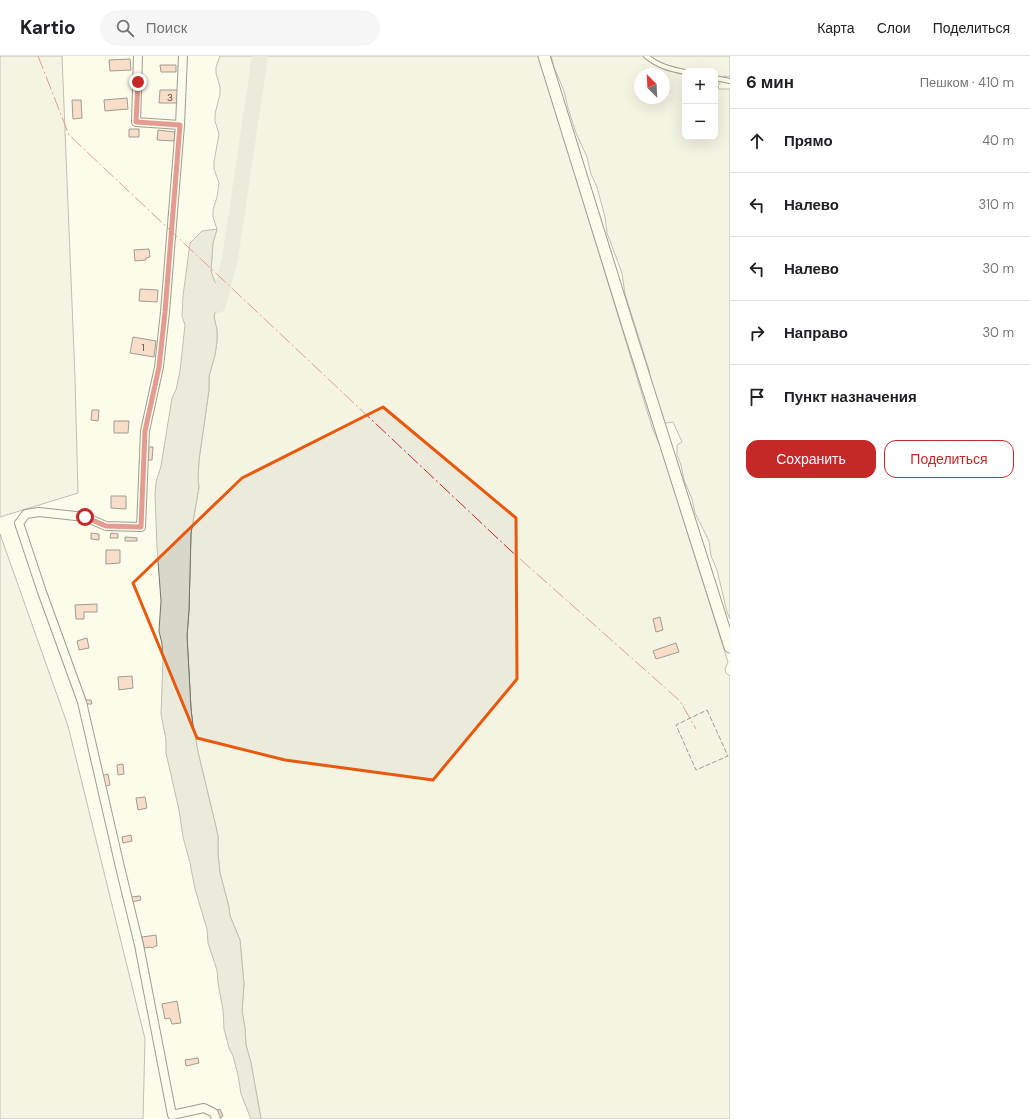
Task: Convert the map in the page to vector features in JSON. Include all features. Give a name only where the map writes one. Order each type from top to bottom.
[{"type":"street","points":[[138,56],[136,122],[180,125]]},
{"type":"street","points":[[183,56],[180,125],[165,312],[159,367],[145,431],[141,527],[106,526],[85,517],[39,512],[26,514],[19,523],[42,592],[82,702],[139,945],[172,1115],[204,1108],[214,1113],[216,1119]]},
{"type":"street","points":[[544,56],[730,647]]},
{"type":"lane","points":[[646,56],[654,63],[672,70],[682,72]]},
{"type":"lane","points":[[718,79],[730,81]]},
{"type":"highlighted area","points":[[383,407],[516,518],[517,679],[433,780],[285,760],[197,738],[133,583],[242,478]]},
{"type":"shaded area","points":[[0,56],[62,56],[75,378],[78,493],[0,517]]},
{"type":"shaded area","points":[[220,56],[539,56],[652,427],[661,448],[728,662],[725,669],[726,673],[730,676],[730,1119],[261,1119],[251,1063],[246,1045],[242,1011],[244,984],[240,940],[230,916],[220,873],[218,836],[193,726],[187,636],[191,533],[199,487],[199,460],[209,390],[209,376],[217,341],[217,330],[214,317],[218,289],[211,271],[213,243],[217,229],[213,217],[213,210],[219,183],[214,169],[214,162],[219,134],[215,121],[215,114],[220,94],[216,67]]},
{"type":"shaded area","points":[[551,56],[730,56],[730,77],[724,76],[718,86],[719,89],[730,89],[730,619],[717,570],[711,556],[709,541],[695,513],[692,499],[684,480],[677,455],[677,445],[682,442],[673,422],[666,423],[661,419],[651,385],[649,370],[625,294],[622,273],[607,233],[605,217],[597,187],[591,174],[587,157],[576,133],[564,91]]},
{"type":"shaded area","points":[[217,229],[213,243],[211,271],[219,296],[214,317],[217,330],[217,341],[209,376],[209,390],[199,460],[199,487],[191,533],[187,636],[193,726],[218,836],[220,873],[230,916],[240,940],[244,984],[242,1011],[246,1045],[251,1063],[261,1119],[251,1119],[241,1094],[238,1075],[224,1029],[223,1010],[217,970],[208,943],[207,929],[195,889],[183,837],[179,810],[166,753],[166,740],[161,714],[163,660],[159,631],[161,601],[157,548],[156,482],[161,466],[172,398],[176,390],[180,371],[185,325],[182,316],[183,296],[190,243],[202,231]]},
{"type":"shaded area","points":[[0,534],[68,726],[145,1039],[143,1119],[0,1119]]},
{"type":"building","points":[[130,59],[131,70],[110,71],[109,60]]},
{"type":"building","points":[[160,65],[176,65],[176,72],[161,72]]},
{"type":"building","points":[[160,90],[180,90],[179,103],[159,103]]},
{"type":"building","points":[[127,98],[128,109],[105,111],[104,100]]},
{"type":"building","points":[[72,100],[81,100],[82,118],[73,119]]},
{"type":"building","points":[[129,129],[139,129],[139,137],[129,137]]},
{"type":"building","points":[[158,130],[175,132],[174,141],[157,140]]},
{"type":"building","points":[[149,249],[150,257],[146,258],[146,260],[135,261],[134,250]]},
{"type":"building","points":[[140,289],[158,290],[157,302],[139,301]]},
{"type":"building","points":[[133,337],[156,341],[154,357],[130,353]]},
{"type":"building","points":[[92,410],[99,410],[98,421],[91,420]]},
{"type":"building","points":[[114,421],[129,421],[128,433],[114,433]]},
{"type":"building","points":[[147,447],[153,447],[152,460],[146,460]]},
{"type":"building","points":[[111,496],[126,496],[126,509],[111,508]]},
{"type":"building","points":[[91,533],[99,534],[99,540],[91,539]]},
{"type":"building","points":[[111,533],[118,534],[118,538],[110,538]]},
{"type":"building","points":[[125,537],[137,538],[137,541],[125,541]]},
{"type":"building","points":[[106,550],[120,550],[120,563],[106,564]]},
{"type":"building","points":[[97,604],[97,612],[84,612],[84,619],[76,619],[75,605]]},
{"type":"building","points":[[660,617],[663,630],[656,632],[653,619]]},
{"type":"building","points":[[87,638],[89,648],[79,650],[77,641]]},
{"type":"building","points":[[676,643],[679,652],[656,659],[653,651]]},
{"type":"building","points":[[132,676],[133,688],[119,690],[118,677]]},
{"type":"building","points":[[86,700],[91,700],[92,704],[86,704]]},
{"type":"building","points":[[123,764],[124,774],[118,775],[117,765]]},
{"type":"building","points":[[108,774],[110,785],[103,787],[101,776]]},
{"type":"building","points":[[145,797],[147,808],[138,810],[136,798]]},
{"type":"building","points":[[131,835],[132,841],[123,843],[122,837]]},
{"type":"building","points":[[140,896],[141,900],[132,902],[131,897]]},
{"type":"building","points":[[156,935],[157,946],[152,948],[144,948],[142,937]]},
{"type":"building","points":[[177,1001],[181,1023],[172,1024],[170,1018],[165,1019],[162,1004]]},
{"type":"building","points":[[198,1058],[199,1063],[186,1066],[185,1060]]},
{"type":"building","points":[[220,1109],[223,1116],[219,1118],[215,1111]]},
{"type":"waterway","points":[[218,305],[230,259],[260,56]]},
{"type":"fence","points":[[707,710],[728,756],[696,770],[676,725],[707,710]]},
{"type":"power","points":[[38,56],[69,135],[510,550],[680,701],[696,729]]},
{"type":"route","points":[[85,517],[106,526],[141,527],[145,431],[159,367],[172,232],[180,125],[136,122],[138,82]]}]
